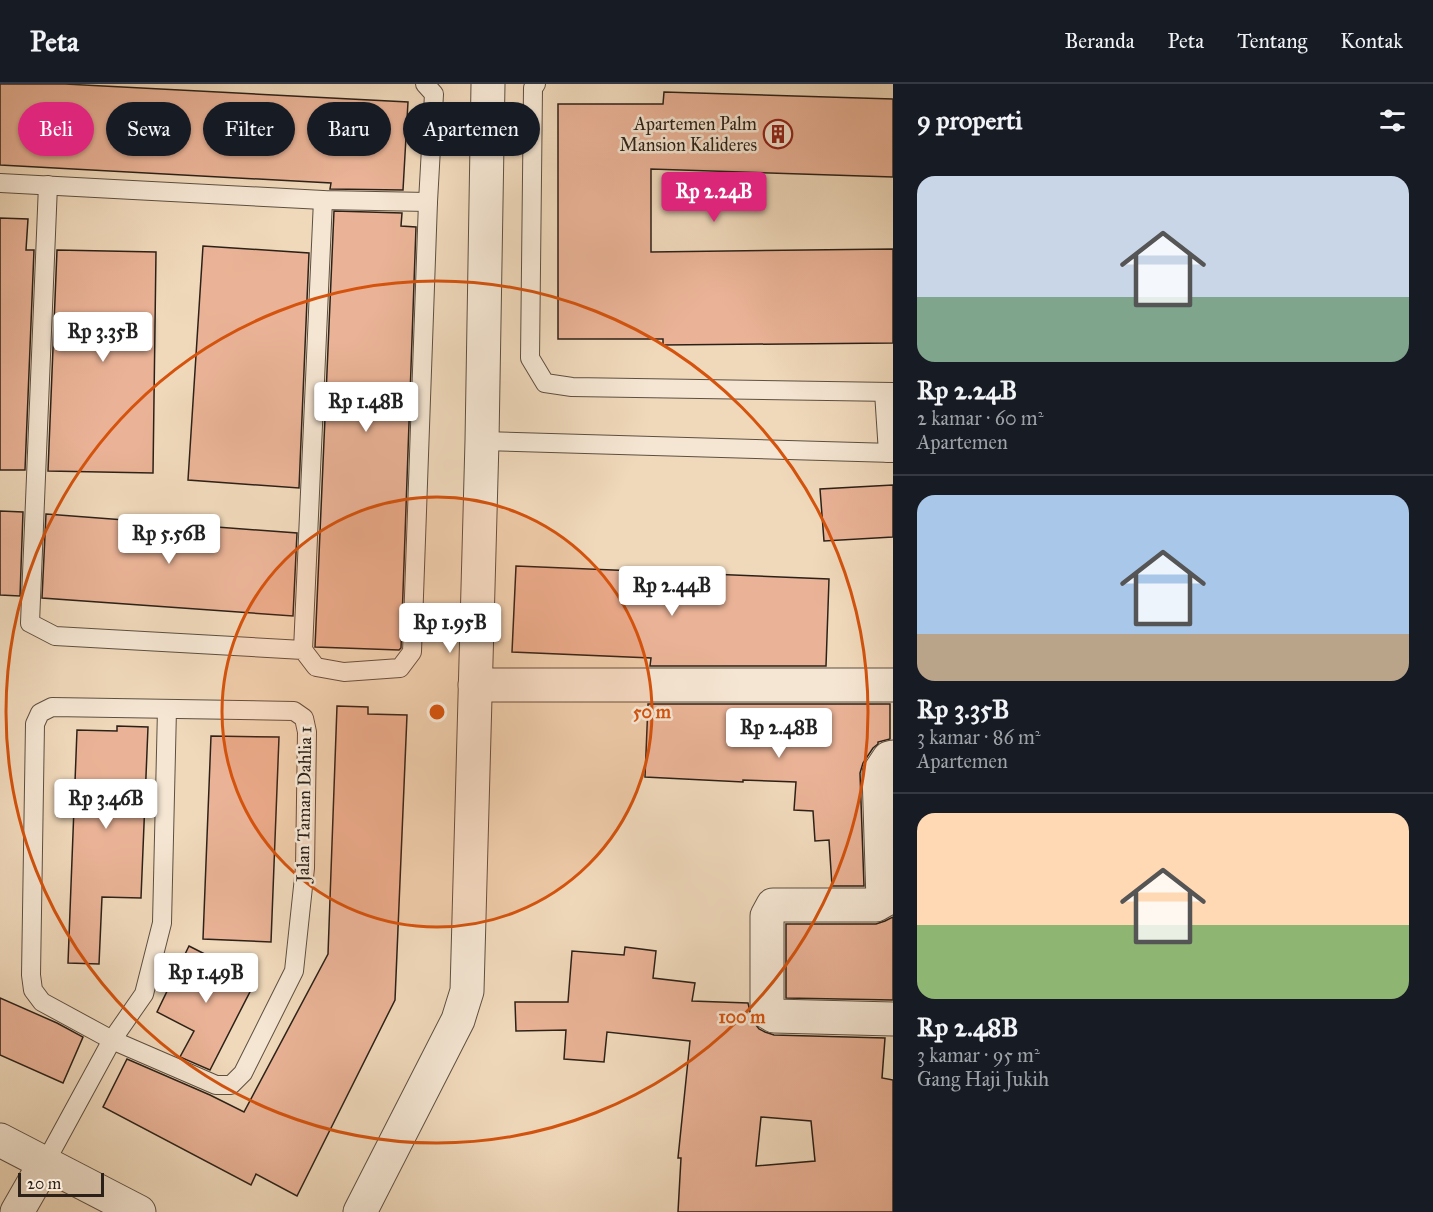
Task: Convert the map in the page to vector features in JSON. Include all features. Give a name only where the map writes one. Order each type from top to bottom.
[{"type":"street","points":[[360,1212],[458,1020],[467,991],[482,441],[488,84]]},
{"type":"street","points":[[475,685],[893,685]]},
{"type":"street","points":[[893,757],[889,758],[879,773],[883,901],[876,905],[773,905],[767,916],[767,1008],[769,1013],[774,1016],[893,1019]]},
{"type":"street","points":[[0,1140],[139,1212]]},
{"type":"street","points":[[17,1212],[45,1163]]},
{"type":"lane","points":[[323,200],[303,650],[316,667],[344,672],[400,668],[412,652],[434,94],[425,84]]},
{"type":"lane","points":[[482,441],[891,453],[889,392],[572,387],[545,383],[530,358],[533,88],[536,84]]},
{"type":"lane","points":[[0,183],[323,200],[428,202]]},
{"type":"lane","points":[[48,186],[30,623],[55,636],[303,650]]},
{"type":"lane","points":[[45,1163],[112,1040],[144,993],[162,923],[166,709],[51,707],[40,713],[35,724],[31,975],[33,990],[42,1002],[112,1040]]},
{"type":"lane","name":"Jalan Taman Dahlia 1","points":[[112,1040],[216,1085],[231,1085],[243,1073],[294,971],[305,868],[307,732],[304,718],[294,711],[166,709]]},
{"type":"building","points":[[0,84],[65,84],[408,102],[403,102],[403,156],[405,156],[403,190],[330,189],[331,183],[0,165]]},
{"type":"building","points":[[664,92],[893,99],[893,177],[651,169],[651,252],[893,249],[893,343],[663,345],[663,339],[558,339],[558,104],[663,104]]},
{"type":"building","points":[[334,211],[402,213],[401,226],[416,227],[401,648],[399,650],[315,647]]},
{"type":"building","points":[[0,218],[28,219],[26,250],[34,250],[25,470],[0,470]]},
{"type":"building","points":[[203,246],[309,253],[299,488],[188,480]]},
{"type":"building","points":[[57,250],[156,252],[153,473],[48,471]]},
{"type":"building","points":[[893,485],[893,537],[824,541],[820,489]]},
{"type":"building","points":[[0,511],[23,512],[20,596],[0,595]]},
{"type":"building","points":[[46,514],[297,533],[293,616],[42,598]]},
{"type":"building","points":[[516,566],[829,579],[826,666],[650,666],[651,658],[512,652]]},
{"type":"building","points":[[648,704],[890,704],[890,739],[878,742],[863,763],[860,773],[864,886],[832,886],[829,840],[815,841],[813,811],[794,810],[796,782],[645,777]]},
{"type":"building","points":[[337,706],[368,707],[368,714],[407,715],[395,1000],[297,1196],[256,1174],[251,1185],[103,1107],[127,1059],[244,1112],[328,954]]},
{"type":"building","points":[[117,726],[148,727],[141,898],[102,897],[99,964],[68,963],[77,730],[117,731]]},
{"type":"building","points":[[211,736],[279,737],[271,942],[203,939]]},
{"type":"building","points":[[893,917],[893,1000],[786,998],[786,924],[876,924]]},
{"type":"building","points":[[189,946],[256,980],[210,1070],[180,1057],[194,1031],[157,1012]]},
{"type":"building","points":[[625,947],[656,951],[653,978],[695,983],[692,1001],[748,1003],[752,1020],[759,1029],[774,1035],[885,1038],[882,1078],[893,1080],[893,1212],[678,1212],[681,1158],[678,1158],[690,1041],[607,1032],[604,1062],[564,1059],[566,1030],[516,1031],[515,1002],[568,1002],[572,951],[624,955]],"holes":[[[761,1117],[811,1121],[815,1161],[756,1166]]]},
{"type":"building","points":[[0,998],[83,1037],[63,1083],[0,1055]]},
{"type":"place","name":"Apartemen Palm Mansion Kalideres","points":[[778,134]]}]
